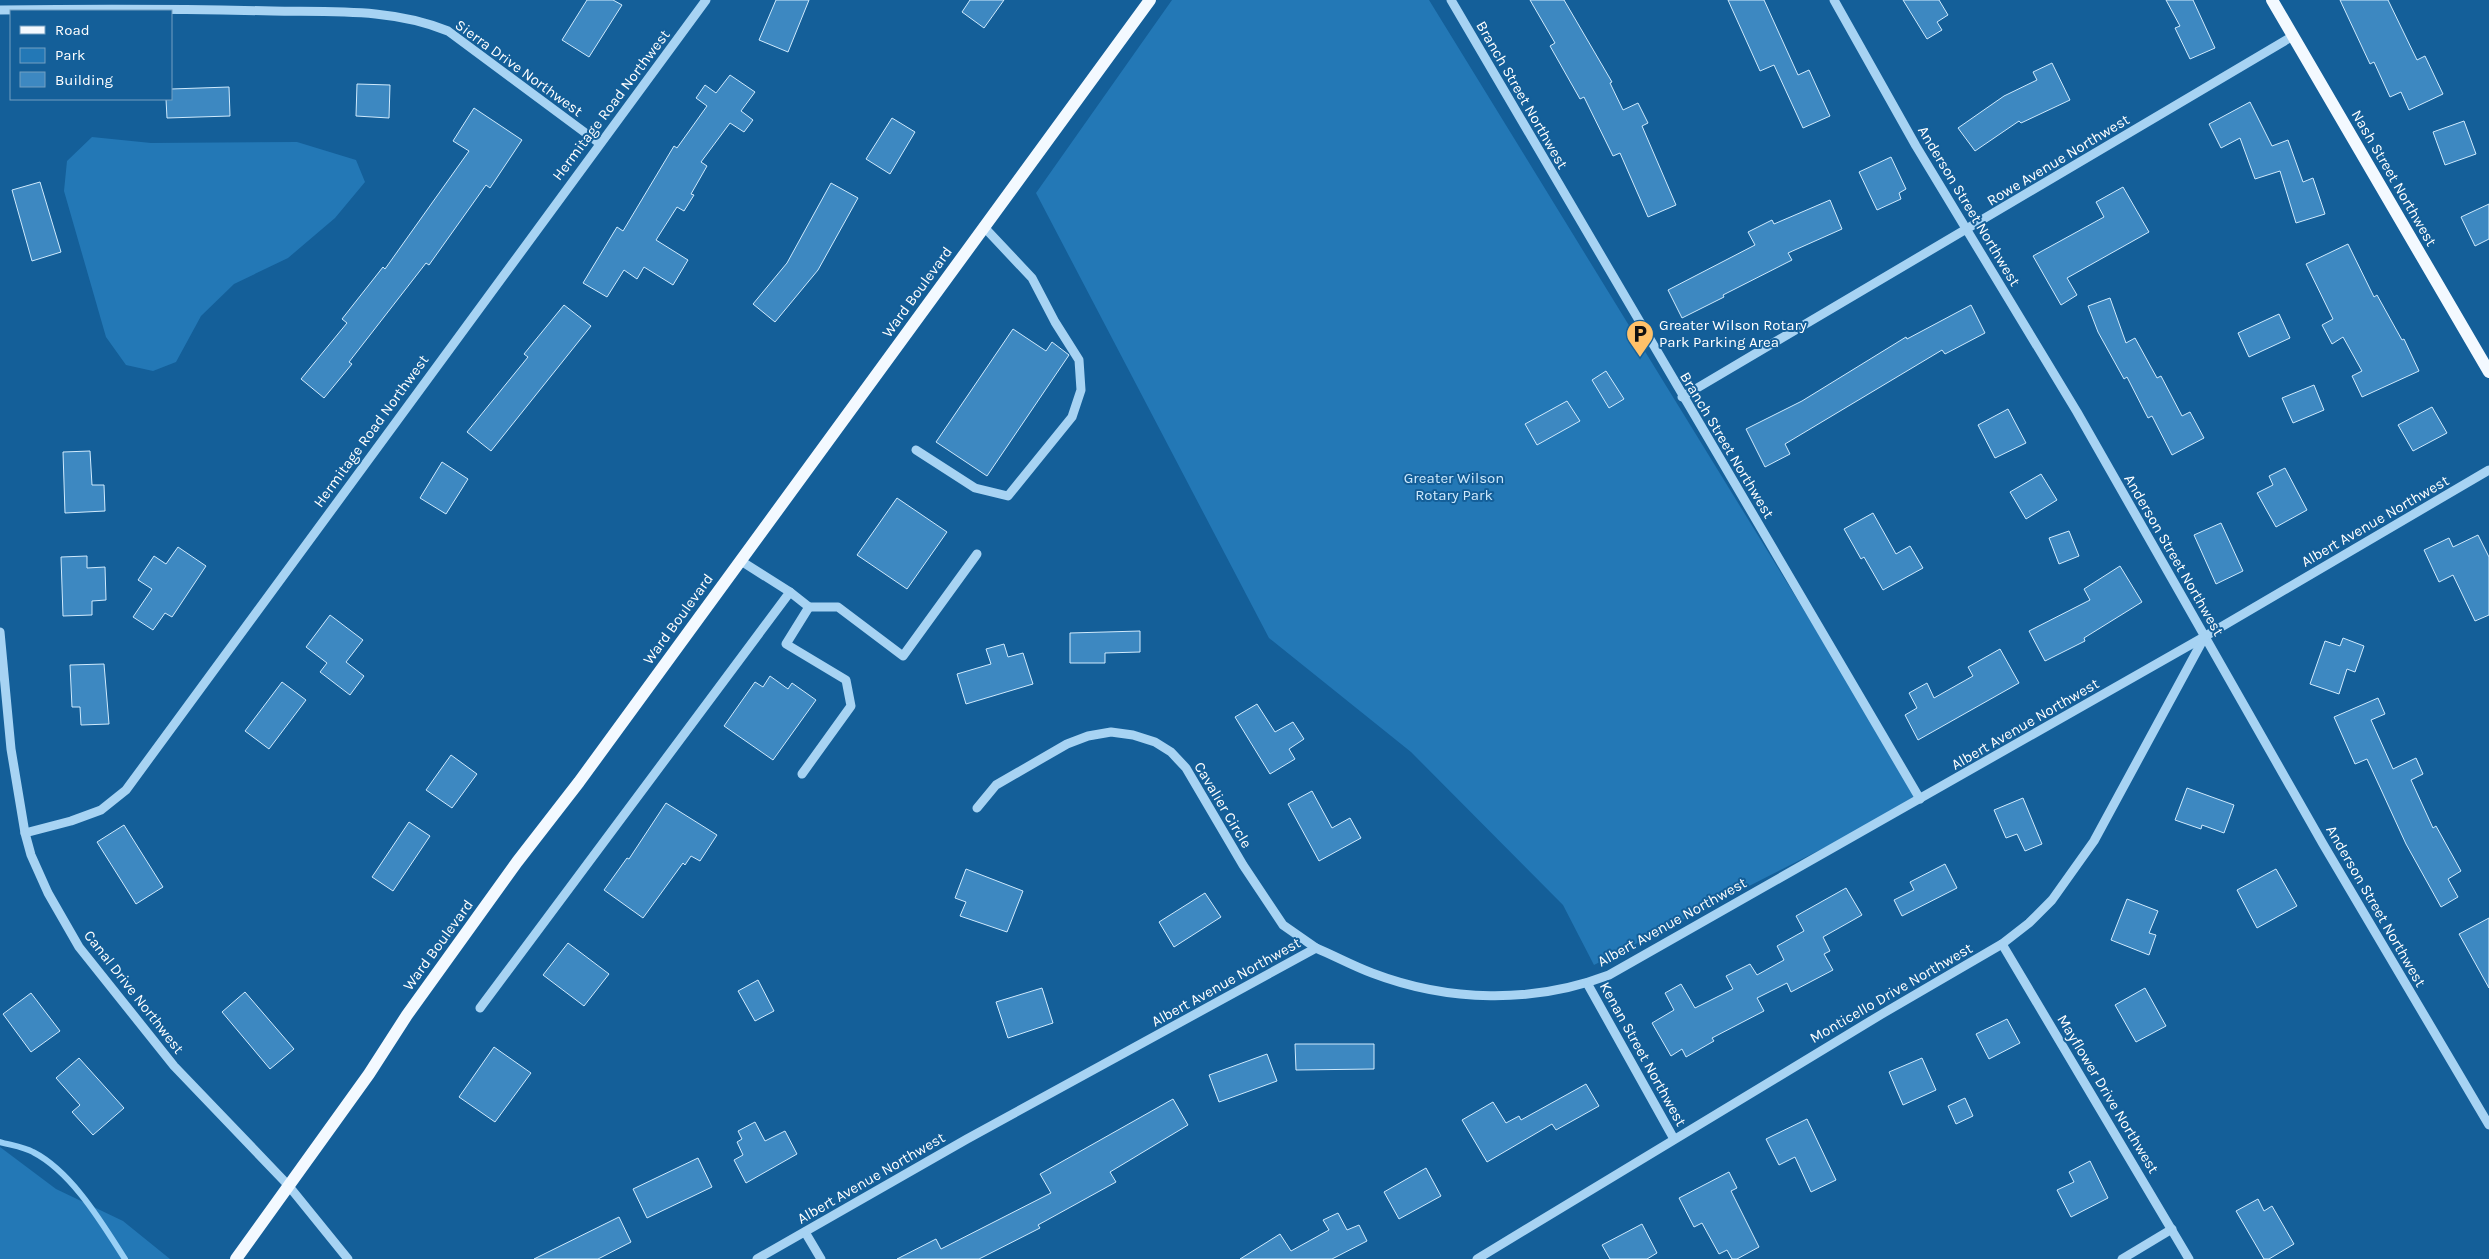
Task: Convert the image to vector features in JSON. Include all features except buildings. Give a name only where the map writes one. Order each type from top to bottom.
[{"type":"main road","name":"Ward Boulevard","points":[[236,1259],[369,1074],[407,1016],[517,862],[741,560],[1150,0]]},
{"type":"main road","name":"Nash Street Northwest","points":[[2272,0],[2489,372]]},
{"type":"street","name":"Hermitage Road Northwest","points":[[25,833],[71,821],[101,810],[126,790],[599,143],[706,0]]},
{"type":"street","name":"Branch Street Northwest","points":[[1451,0],[1682,397],[1920,800]]},
{"type":"street","name":"Anderson Street Northwest","points":[[1834,0],[1916,146],[2077,412],[2204,637],[2489,1125]]},
{"type":"street","name":"Sierra Drive Northwest","points":[[0,10],[243,10],[396,16],[427,23],[448,31],[599,143]]},
{"type":"street","name":"Rowe Avenue Northwest","points":[[1682,397],[2293,36]]},
{"type":"street","points":[[916,450],[975,488],[1008,496],[1072,417],[1081,390],[1079,360],[1055,322],[1032,278],[984,227]]},
{"type":"street","name":"Albert Avenue Northwest","points":[[757,1259],[967,1139],[1316,948],[1380,976],[1411,986],[1460,995],[1517,995],[1564,989],[1587,983],[1609,974],[1920,800],[2489,470]]},
{"type":"street","points":[[741,560],[790,592],[809,607],[838,607],[903,656],[977,554]]},
{"type":"street","points":[[480,1008],[790,592]]},
{"type":"street","points":[[802,774],[851,706],[846,680],[786,644],[809,607]]},
{"type":"street","name":"Canal Drive Northwest","points":[[0,632],[11,749],[25,833],[31,855],[48,893],[79,947],[103,980],[174,1066],[288,1185]]},
{"type":"street","name":"Monticello Drive Northwest","points":[[1477,1259],[1674,1138],[2002,944],[2052,900],[2094,841],[2204,637]]},
{"type":"street","name":"Cavalier Circle","points":[[977,808],[996,785],[1067,744],[1088,736],[1110,732],[1133,734],[1154,742],[1170,752],[1186,768],[1243,865],[1284,925],[1316,948]]},
{"type":"street","name":"Mayflower Drive Northwest","points":[[2002,944],[2189,1259]]},
{"type":"street","name":"Kenan Street Northwest","points":[[1587,983],[1674,1138]]},
{"type":"street","points":[[288,1185],[348,1259]]},
{"type":"street","points":[[2122,1259],[2172,1229]]},
{"type":"street","points":[[805,1232],[821,1259]]},
{"type":"green space","name":"Greater Wilson Rotary Park","points":[[1172,0],[1429,0],[1920,799],[1594,965],[1563,905],[1411,752],[1269,638],[1036,193]]},
{"type":"green space","points":[[92,137],[151,143],[297,142],[356,160],[365,182],[335,218],[288,258],[234,284],[201,316],[176,362],[153,371],[126,365],[106,337],[64,191],[67,161]]},
{"type":"green space","points":[[0,1147],[56,1189],[123,1221],[170,1259],[0,1259]]},
{"type":"waterway","points":[[0,1142],[33,1152],[61,1172],[85,1200],[125,1259]]},
{"type":"place","name":"Greater Wilson Rotary Park Parking Area","points":[[1640,358]]}]
